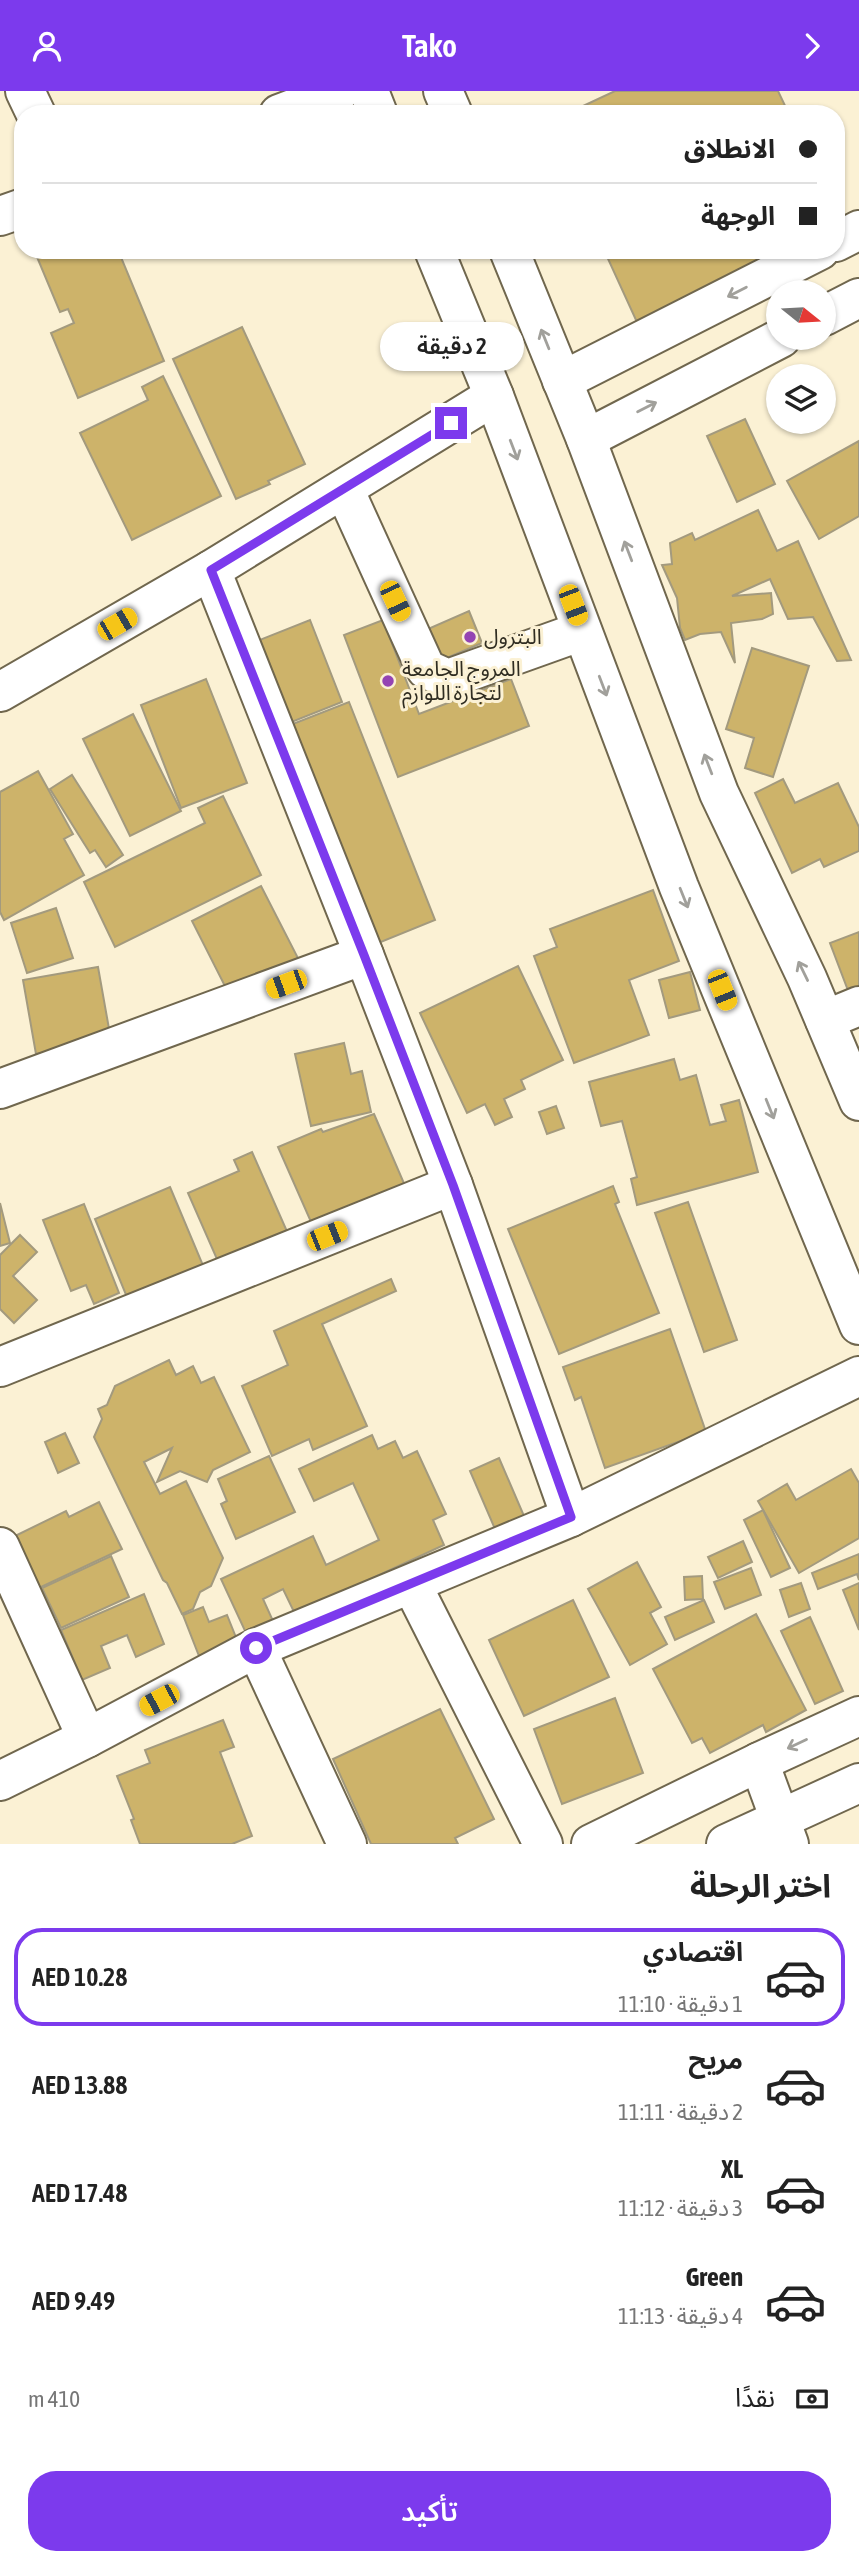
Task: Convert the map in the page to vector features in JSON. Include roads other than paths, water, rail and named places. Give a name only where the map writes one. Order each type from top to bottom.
[{"type":"street","points":[[302,105],[340,91]]},
{"type":"street","points":[[438,259],[494,396],[679,887],[859,1325]]},
{"type":"street","points":[[513,259],[586,439],[719,793],[842,1013],[859,1101]]},
{"type":"street","points":[[562,381],[802,259]]},
{"type":"street","points":[[836,309],[859,297]]},
{"type":"street","points":[[586,439],[766,346]]},
{"type":"street","points":[[0,692],[211,570],[494,396]]},
{"type":"street","points":[[344,489],[426,669],[448,679],[582,631]]},
{"type":"street","points":[[211,570],[453,1185],[571,1517]]},
{"type":"street","points":[[0,1089],[364,955]]},
{"type":"street","points":[[0,1367],[453,1185]]},
{"type":"street","points":[[0,1781],[256,1648],[571,1517],[859,1376]]},
{"type":"street","points":[[0,1547],[87,1738]]},
{"type":"street","points":[[412,1585],[542,1844]]},
{"type":"street","points":[[256,1648],[347,1844]]},
{"type":"street","points":[[591,1844],[859,1716]]},
{"type":"street","points":[[759,1762],[785,1831]]},
{"type":"street","points":[[726,1844],[785,1831],[859,1783]]},
{"type":"place","name":"البترول","points":[[470,637]]},
{"type":"place","name":"المروج الجامعة لتجارة اللوازم","points":[[388,681]]}]
